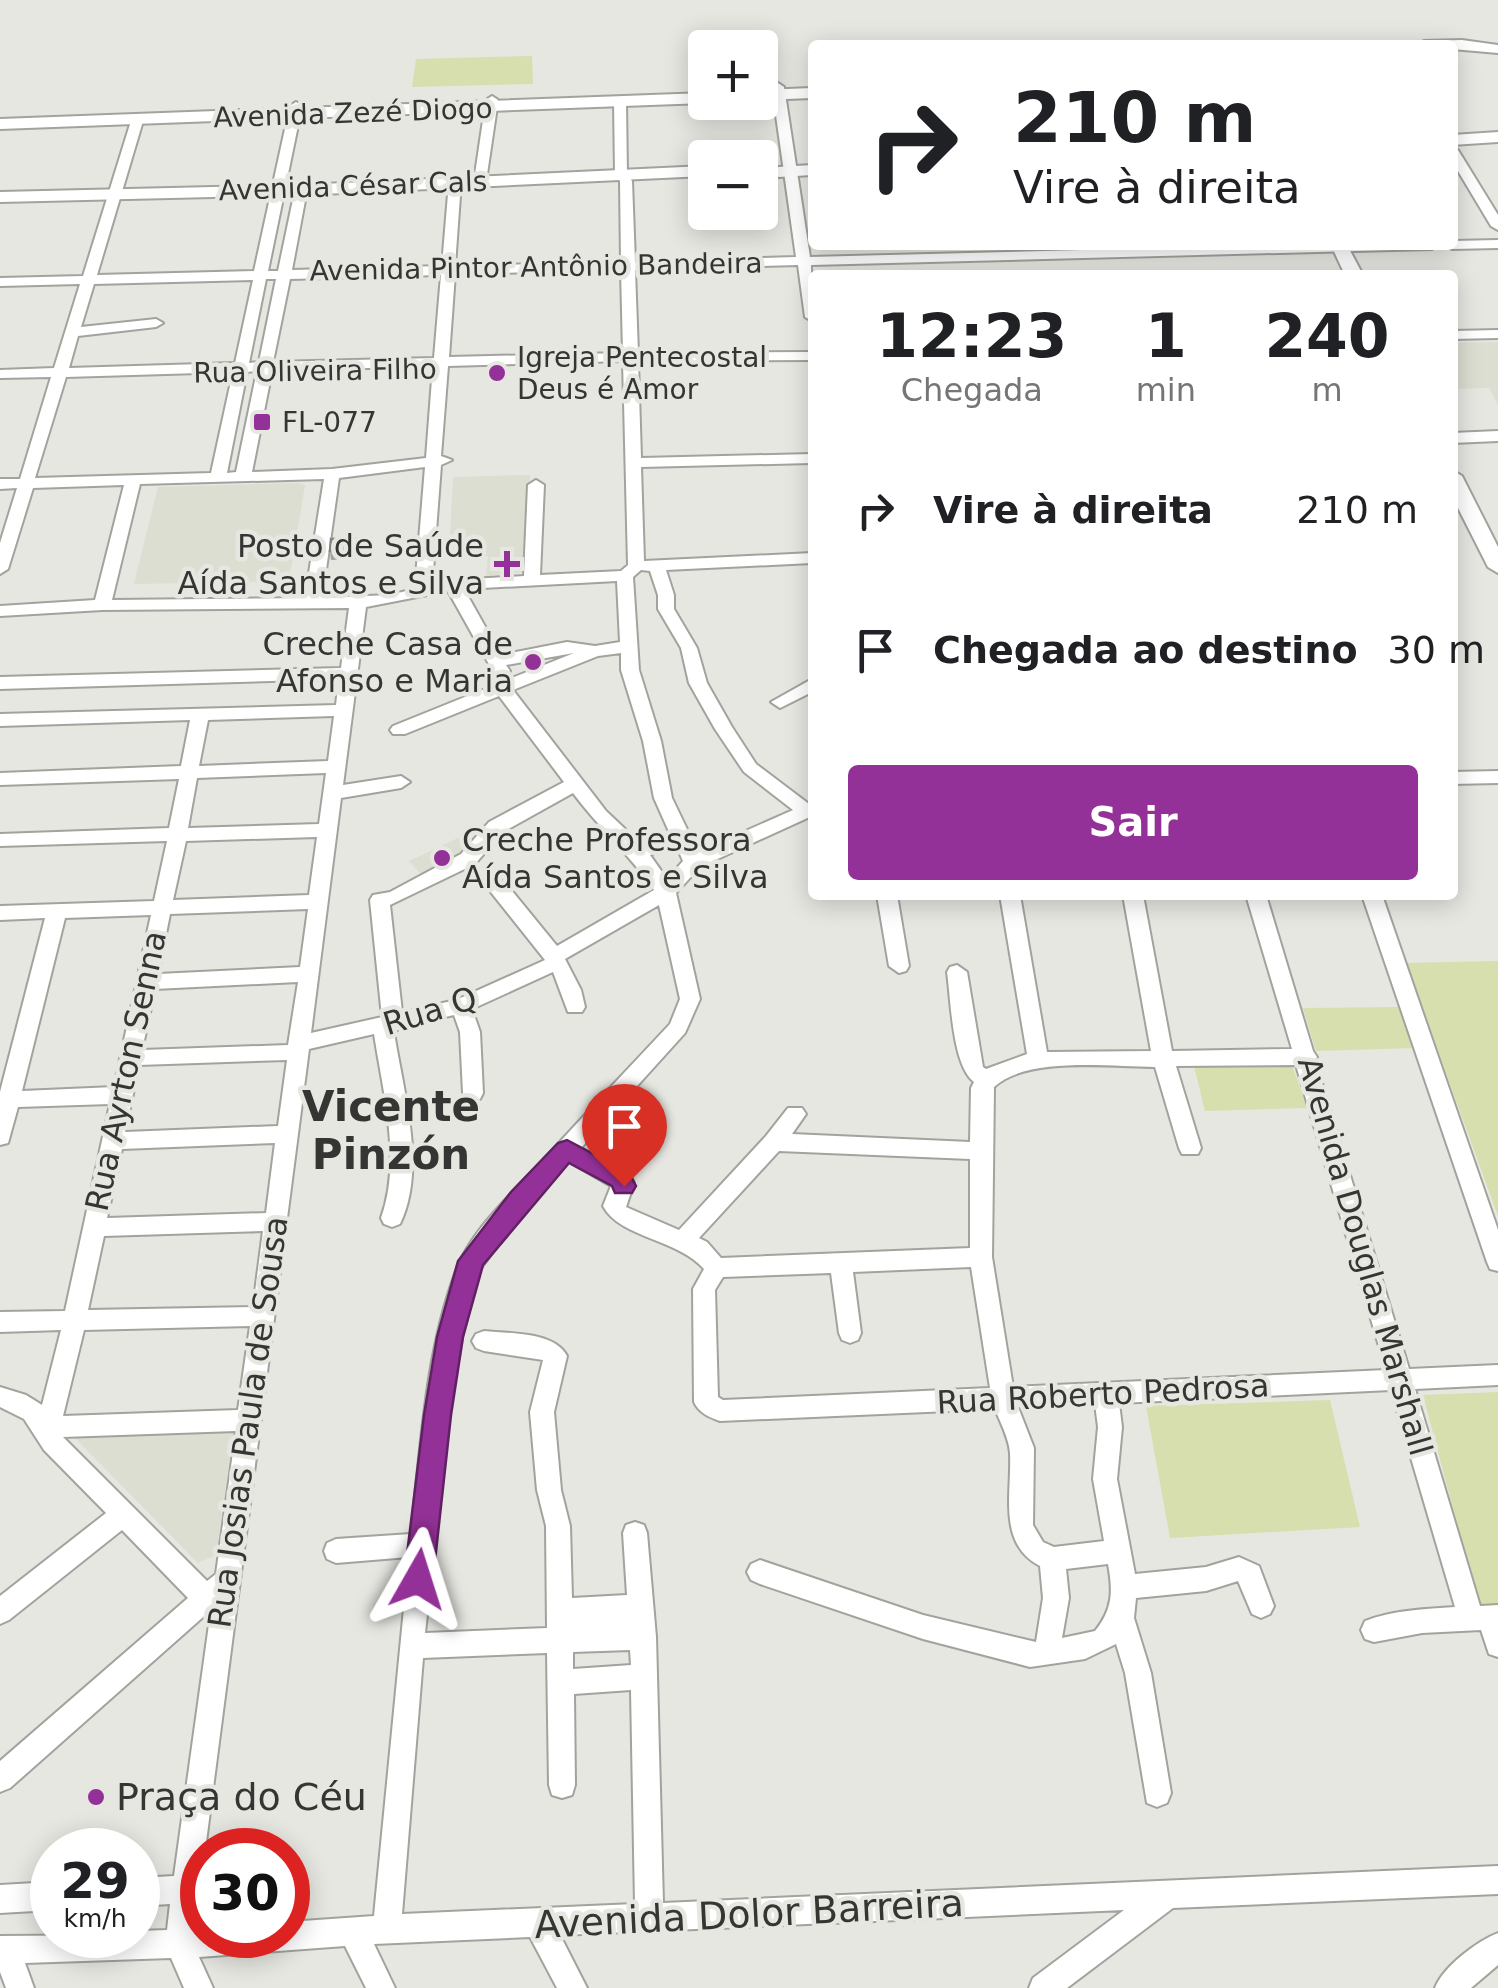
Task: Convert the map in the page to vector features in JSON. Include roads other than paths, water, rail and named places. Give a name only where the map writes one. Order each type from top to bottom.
[{"type":"main road","points":[[1458,44],[1498,51]]},
{"type":"main road","points":[[1458,48],[1498,51]]},
{"type":"main road","points":[[778,91],[808,89]]},
{"type":"main road","points":[[491,104],[688,91]]},
{"type":"main road","name":"Avenida Zezé Diogo","points":[[0,124],[688,99]]},
{"type":"main road","points":[[0,115],[295,111]]},
{"type":"main road","points":[[1458,137],[1498,135]]},
{"type":"main road","points":[[778,169],[808,168]]},
{"type":"main road","name":"Avenida César Cals","points":[[0,199],[278,193],[688,174]]},
{"type":"main road","points":[[1458,488],[1498,566]]},
{"type":"street","points":[[778,91],[808,289]]},
{"type":"street","points":[[620,102],[633,463],[626,647],[663,798],[693,862],[808,810]]},
{"type":"street","points":[[386,1928],[411,1646],[437,1415],[450,1337],[467,1270],[478,1250],[520,1199],[660,1049],[688,1011],[687,980],[666,892],[638,852],[599,814],[576,784],[507,687],[495,662],[438,588],[438,453],[458,233],[465,184],[491,104]]},
{"type":"street","points":[[218,478],[295,111]]},
{"type":"street","points":[[0,569],[137,121]]},
{"type":"street","points":[[1458,160],[1498,226]]},
{"type":"street","points":[[243,477],[300,192]]},
{"type":"street","points":[[1458,244],[1498,244]]},
{"type":"street","name":"Avenida Pintor Antônio Bandeira","points":[[0,282],[628,267],[1109,250]]},
{"type":"street","points":[[73,332],[156,322]]},
{"type":"street","points":[[1458,335],[1498,334]]},
{"type":"street","name":"Rua Oliveira Filho","points":[[0,377],[808,356]]},
{"type":"street","points":[[1458,438],[1498,436]]},
{"type":"street","points":[[0,484],[332,474],[438,453]]},
{"type":"street","points":[[633,463],[808,458]]},
{"type":"street","points":[[313,602],[332,474]]},
{"type":"street","points":[[102,605],[133,480]]},
{"type":"street","points":[[532,580],[536,485]]},
{"type":"street","points":[[0,610],[102,605],[358,603],[438,588],[630,571],[656,565],[808,558]]},
{"type":"street","points":[[656,565],[666,595],[666,610],[689,648],[698,684],[724,728],[750,768],[808,809]]},
{"type":"street","name":"Rua Josias Paula de Sousa","points":[[192,1828],[216,1589],[263,1316],[358,603]]},
{"type":"street","points":[[495,662],[566,647],[596,651]]},
{"type":"street","points":[[399,730],[596,651],[626,647]]},
{"type":"street","points":[[0,683],[347,673]]},
{"type":"street","points":[[247,713],[254,676]]},
{"type":"street","points":[[26,720],[36,682]]},
{"type":"street","points":[[780,702],[808,687]]},
{"type":"street","points":[[0,720],[343,710]]},
{"type":"street","name":"Rua Ayrton Senna","points":[[48,1427],[178,836],[186,773],[200,714]]},
{"type":"street","points":[[0,779],[335,768]]},
{"type":"street","points":[[1458,778],[1498,777]]},
{"type":"street","points":[[333,793],[401,782]]},
{"type":"street","points":[[392,1218],[400,1192],[398,1143],[379,905],[385,898],[394,898],[468,859],[496,827],[576,784]]},
{"type":"street","points":[[0,840],[328,830]]},
{"type":"street","points":[[638,852],[680,838]]},
{"type":"street","name":"Rua Q","points":[[129,1058],[298,1048],[461,1006],[555,960],[666,892],[693,862]]},
{"type":"street","points":[[498,886],[555,960],[574,994],[576,1007]]},
{"type":"street","points":[[888,900],[899,966]]},
{"type":"street","points":[[1011,900],[1038,1060]]},
{"type":"street","points":[[1134,900],[1163,1059],[1190,1148]]},
{"type":"street","name":"Avenida Douglas Marshall","points":[[1258,900],[1401,1379],[1498,1646]]},
{"type":"street","points":[[1374,900],[1498,1262]]},
{"type":"street","points":[[0,912],[316,902]]},
{"type":"street","points":[[0,1136],[4,1100],[57,910]]},
{"type":"street","points":[[957,972],[970,1060],[974,1072],[986,1080]]},
{"type":"street","points":[[145,982],[306,974]]},
{"type":"street","points":[[461,1006],[470,1032],[472,1093]]},
{"type":"street","points":[[1118,1551],[1052,1559],[1034,1550],[1021,1526],[1022,1448],[1003,1399],[981,1257],[981,1097],[986,1080],[1002,1069],[1038,1060],[1307,1057]]},
{"type":"street","points":[[4,1100],[121,1095]]},
{"type":"street","points":[[683,1240],[795,1114]]},
{"type":"street","points":[[112,1140],[286,1134]]},
{"type":"street","points":[[774,1142],[982,1151]]},
{"type":"street","points":[[567,1150],[624,1183],[614,1206],[618,1213],[683,1240],[710,1257],[716,1268],[981,1257]]},
{"type":"street","points":[[93,1227],[275,1222]]},
{"type":"street","points":[[841,1262],[850,1333]]},
{"type":"street","name":"Rua Roberto Pedrosa","points":[[716,1268],[704,1288],[708,1407],[720,1411],[1498,1375]]},
{"type":"street","points":[[0,1322],[263,1316]]},
{"type":"street","points":[[484,1341],[546,1349],[554,1356],[542,1412],[549,1490],[558,1526],[567,1634],[562,1682],[562,1785]]},
{"type":"street","points":[[1106,1394],[1110,1428],[1105,1479],[1125,1587],[1122,1618],[1138,1673],[1157,1793]]},
{"type":"street","points":[[0,1397],[23,1404],[48,1427],[52,1442],[122,1514],[216,1589],[0,1779]]},
{"type":"street","points":[[48,1427],[248,1420]]},
{"type":"street","points":[[3,1603],[122,1514]]},
{"type":"street","points":[[634,1533],[643,1637],[649,1917]]},
{"type":"street","points":[[336,1551],[422,1545]]},
{"type":"street","points":[[1039,1655],[1056,1598],[1052,1559]]},
{"type":"street","points":[[1125,1587],[1206,1579],[1240,1569],[1250,1574],[1261,1606]]},
{"type":"street","points":[[760,1572],[923,1627],[1039,1655],[1104,1640],[1122,1618]]},
{"type":"street","points":[[562,1603],[641,1599]]},
{"type":"street","points":[[1374,1630],[1486,1617]]},
{"type":"street","points":[[411,1646],[567,1634],[643,1637]]},
{"type":"street","points":[[562,1682],[643,1677]]},
{"type":"street","name":"Avenida Dolor Barreira","points":[[3,1950],[179,1944],[386,1928],[1498,1880]]},
{"type":"street","points":[[1042,1988],[1168,1895]]},
{"type":"street","points":[[0,1899],[30,1897]]},
{"type":"street","points":[[538,1923],[573,1988]]},
{"type":"street","points":[[354,1932],[382,1988]]},
{"type":"street","name":"Rua Josias Paula de Sousa","points":[[179,1944],[180,1936]]},
{"type":"street","points":[[179,1944],[199,1988]]},
{"type":"street","points":[[1449,1988],[1498,1947]]},
{"type":"street","points":[[3,1950],[20,1988]]},
{"type":"place","name":"Igreja Pentecostal Deus é Amor","points":[[497,373]]},
{"type":"place","name":"FL-077","points":[[262,422]]},
{"type":"place","name":"Posto de Saúde Aída Santos e Silva","points":[[507,564]]},
{"type":"place","name":"Creche Casa de Afonso e Maria","points":[[533,662]]},
{"type":"place","name":"Creche Professora Aída Santos e Silva","points":[[442,858]]},
{"type":"place","name":"Praça do Céu","points":[[96,1797]]},
{"type":"district","name":"Vicente Pinzón","points":[[391,1130]]}]
